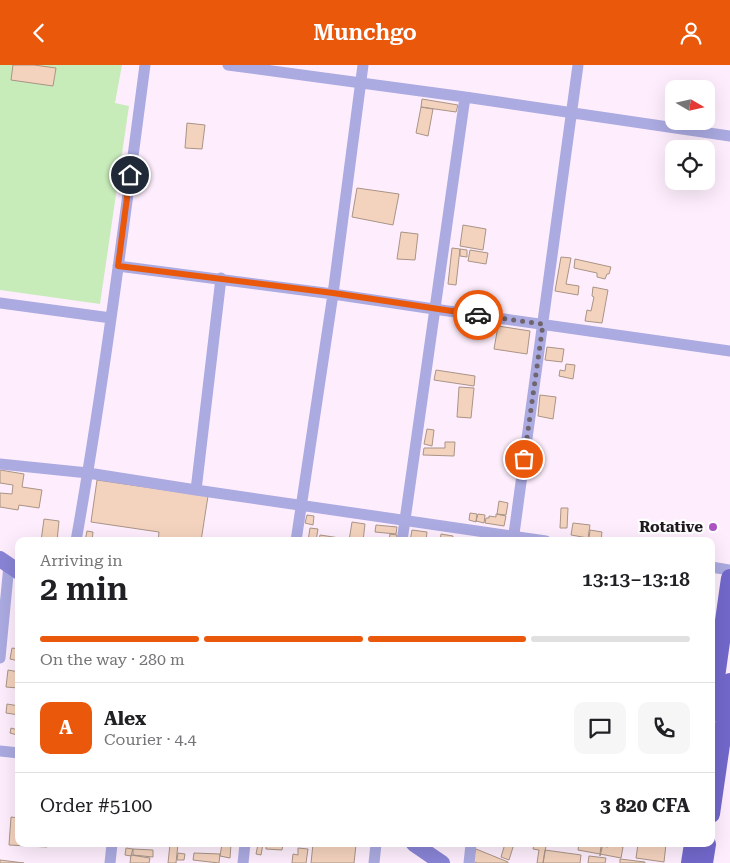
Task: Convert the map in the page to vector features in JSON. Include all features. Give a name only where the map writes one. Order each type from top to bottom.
[{"type":"main road","points":[[715,685],[730,578]]},
{"type":"main road","points":[[715,773],[730,682]]},
{"type":"main road","points":[[690,863],[693,847]]},
{"type":"main road","points":[[704,863],[707,847]]},
{"type":"street","points":[[77,537],[111,318],[144,65]]},
{"type":"street","points":[[228,65],[465,97],[730,137]]},
{"type":"street","points":[[297,537],[333,293],[362,65]]},
{"type":"street","points":[[513,537],[578,65]]},
{"type":"street","points":[[403,537],[465,97]]},
{"type":"street","points":[[118,266],[333,293],[730,351]]},
{"type":"street","points":[[196,490],[221,278]]},
{"type":"street","points":[[0,303],[111,318]]},
{"type":"street","points":[[0,463],[88,473],[405,520],[502,537]]},
{"type":"street","points":[[0,658],[9,565]]},
{"type":"street","points":[[715,567],[730,569]]},
{"type":"street","points":[[0,751],[15,753]]},
{"type":"street","points":[[110,863],[112,847]]},
{"type":"street","points":[[242,863],[245,847]]},
{"type":"street","points":[[374,863],[376,847]]},
{"type":"street","points":[[418,847],[442,863]]},
{"type":"street","points":[[468,863],[471,847]]},
{"type":"green space","points":[[0,65],[122,65],[115,103],[129,106],[100,304],[0,290]]},
{"type":"building","points":[[13,65],[56,68],[53,86],[11,80]]},
{"type":"building","points":[[422,99],[458,105],[456,112],[421,107]]},
{"type":"building","points":[[421,107],[433,109],[428,136],[416,133]]},
{"type":"building","points":[[187,123],[205,125],[202,149],[185,148]]},
{"type":"building","points":[[357,188],[399,194],[393,225],[352,217]]},
{"type":"building","points":[[463,225],[486,229],[483,250],[460,246]]},
{"type":"building","points":[[401,232],[418,234],[415,260],[397,259]]},
{"type":"building","points":[[452,248],[460,249],[456,285],[448,284]]},
{"type":"building","points":[[460,249],[467,250],[467,257],[460,256]]},
{"type":"building","points":[[470,250],[488,253],[486,264],[468,261]]},
{"type":"building","points":[[561,257],[571,258],[566,284],[579,286],[578,295],[555,291]]},
{"type":"building","points":[[575,259],[611,267],[609,274],[607,274],[605,279],[597,277],[597,273],[574,268]]},
{"type":"building","points":[[593,287],[608,290],[602,323],[585,321],[587,310],[591,311],[594,297],[592,296]]},
{"type":"building","points":[[498,326],[530,331],[527,354],[494,349]]},
{"type":"building","points":[[547,347],[564,349],[562,362],[545,360]]},
{"type":"building","points":[[566,364],[575,365],[573,379],[559,376],[560,370],[565,371]]},
{"type":"building","points":[[436,370],[475,376],[474,386],[434,380]]},
{"type":"building","points":[[459,387],[474,388],[471,418],[457,417]]},
{"type":"building","points":[[540,395],[556,397],[553,419],[538,416]]},
{"type":"building","points":[[427,429],[434,430],[432,446],[424,444]]},
{"type":"building","points":[[445,442],[455,442],[454,456],[423,455],[424,448],[445,448]]},
{"type":"building","points":[[0,470],[24,474],[22,487],[42,490],[39,508],[19,505],[18,510],[0,507],[0,493],[12,494],[13,485],[0,483]]},
{"type":"building","points":[[97,480],[208,496],[202,537],[158,537],[159,532],[91,522]]},
{"type":"building","points":[[499,501],[508,503],[506,515],[497,514]]},
{"type":"building","points":[[561,508],[568,508],[567,528],[560,528]]},
{"type":"building","points":[[470,513],[477,514],[476,522],[469,520]]},
{"type":"building","points":[[478,514],[485,515],[484,523],[476,521]]},
{"type":"building","points":[[496,514],[506,516],[504,526],[485,523],[486,518],[489,518],[489,516],[496,517]]},
{"type":"building","points":[[307,515],[314,516],[313,525],[305,523]]},
{"type":"building","points":[[44,519],[59,521],[57,537],[42,537]]},
{"type":"building","points":[[352,522],[365,524],[363,537],[350,537]]},
{"type":"building","points":[[573,523],[590,525],[588,537],[571,535]]},
{"type":"building","points":[[376,525],[397,527],[396,534],[375,532]]},
{"type":"building","points":[[310,528],[318,529],[317,537],[309,537]]},
{"type":"building","points":[[412,530],[427,532],[426,537],[411,537]]},
{"type":"building","points":[[590,530],[602,532],[601,537],[589,537]]},
{"type":"building","points":[[87,531],[93,532],[92,537],[86,537]]},
{"type":"building","points":[[390,534],[397,535],[397,537],[390,537]]},
{"type":"building","points":[[441,534],[453,537],[441,537]]},
{"type":"building","points":[[12,648],[15,648],[15,660],[10,659]]},
{"type":"building","points":[[8,670],[15,671],[15,688],[6,687]]},
{"type":"building","points":[[7,704],[15,705],[15,714],[6,713]]},
{"type":"building","points":[[11,728],[15,729],[15,734],[10,733]]},
{"type":"building","points":[[11,817],[15,818],[15,845],[9,845]]},
{"type":"building","points":[[170,847],[178,847],[176,863],[168,863]]},
{"type":"building","points":[[222,847],[231,847],[230,858],[220,856]]},
{"type":"building","points":[[257,847],[262,847],[261,855],[256,854]]},
{"type":"building","points":[[266,847],[282,847],[282,850],[266,849]]},
{"type":"building","points":[[313,847],[356,847],[354,863],[311,863]]},
{"type":"building","points":[[504,847],[513,847],[509,860],[501,857]]},
{"type":"building","points":[[533,847],[546,847],[543,863],[537,863],[539,850],[533,849]]},
{"type":"building","points":[[578,847],[602,847],[600,856],[600,854],[578,850]]},
{"type":"building","points":[[601,847],[623,847],[621,858],[600,854]]},
{"type":"building","points":[[638,847],[666,847],[664,862],[636,858]]},
{"type":"building","points":[[126,848],[133,849],[131,856],[125,855]]},
{"type":"building","points":[[298,848],[308,849],[306,863],[292,863],[293,854],[298,855]]},
{"type":"building","points":[[133,849],[153,850],[153,857],[133,855]]},
{"type":"building","points":[[476,849],[508,863],[477,863],[472,861]]},
{"type":"building","points":[[545,850],[581,855],[580,863],[543,863]]},
{"type":"building","points":[[178,853],[185,854],[184,860],[177,860]]},
{"type":"building","points":[[194,853],[220,854],[219,863],[193,860]]},
{"type":"building","points":[[131,855],[150,858],[149,863],[130,863]]},
{"type":"building","points":[[589,856],[606,858],[605,863],[588,863]]},
{"type":"building","points":[[620,859],[645,862],[645,863],[620,863]]},
{"type":"building","points":[[0,860],[24,863],[0,863]]},
{"type":"way so far","points":[[478,315],[543,324],[524,459]]},
{"type":"place","name":"Rotative","points":[[713,527]]},
{"type":"route","points":[[130,175],[118,266],[333,293],[478,315]]}]
